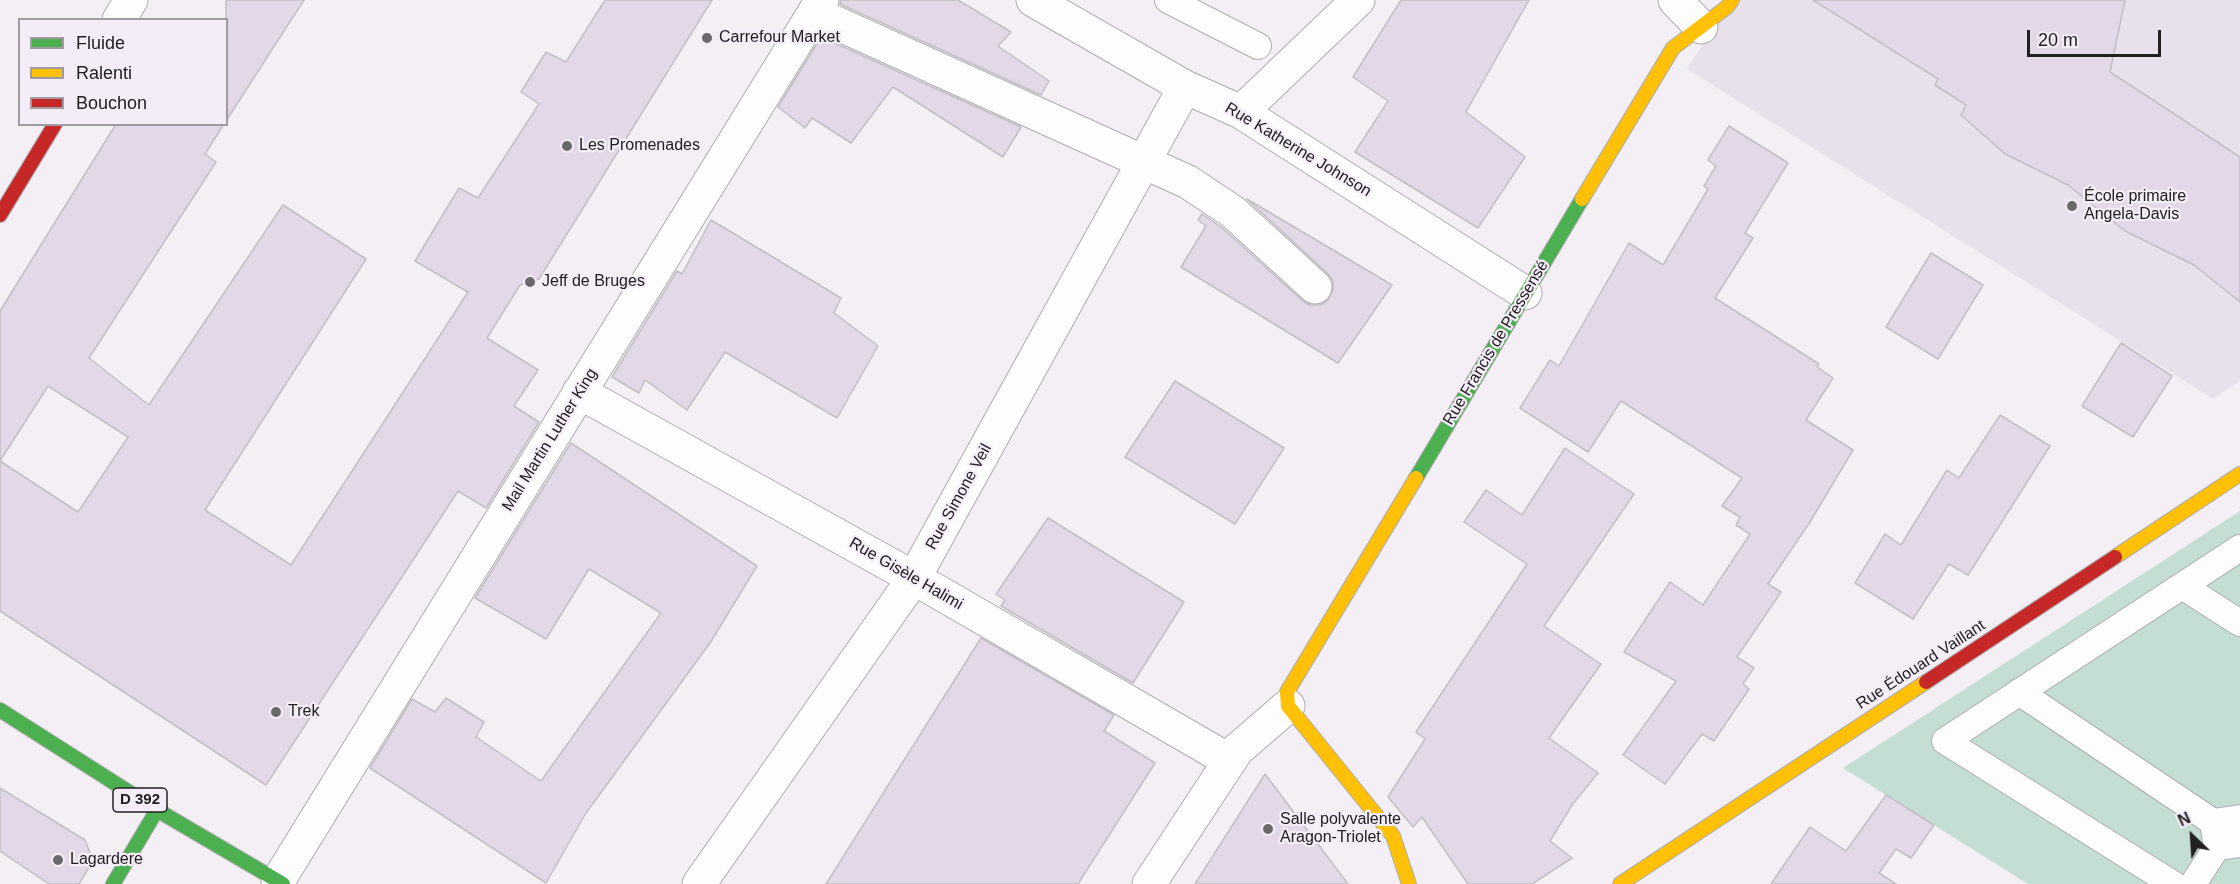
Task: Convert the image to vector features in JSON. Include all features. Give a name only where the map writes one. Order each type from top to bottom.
[{"type":"street","points":[[120,18],[131,0]]},
{"type":"street","name":"Rue Katherine Johnson","points":[[1033,0],[1185,87],[1241,112],[1525,293]]},
{"type":"street","points":[[1241,112],[1358,0]]},
{"type":"street","points":[[1675,0],[1701,27]]},
{"type":"street","name":"Rue Francis de Pressensé","points":[[1288,706],[1287,692],[1673,48],[1728,7],[1732,0]]},
{"type":"street","points":[[818,7],[1188,182],[1233,212],[1315,287]]},
{"type":"street","name":"Mail Martin Luther King","points":[[280,882],[579,392],[818,7]]},
{"type":"street","name":"Rue Simone Veil","points":[[699,884],[914,578],[1185,87]]},
{"type":"street","points":[[0,215],[54,126]]},
{"type":"street","name":"Rue Gisèle Halimi","points":[[579,392],[914,578],[1230,761]]},
{"type":"street","name":"Rue Édouard Vaillant","points":[[1620,884],[2240,474]]},
{"type":"street","points":[[1149,884],[1237,750],[1288,706],[1393,836],[1409,884]]},
{"type":"street","name":"D 392","points":[[0,710],[157,810],[280,882]]},
{"type":"street","points":[[113,884],[157,810]]},
{"type":"lane","points":[[1168,0],[1258,46]]},
{"type":"lane","points":[[2173,884],[1945,741],[2240,548]]},
{"type":"lane","points":[[2182,586],[2240,622]]},
{"type":"lane","points":[[2019,692],[2223,838]]},
{"type":"lane","points":[[2193,884],[2223,838],[2240,818]]},
{"type":"shaded area","name":"École primaire Angela-Davis","points":[[1731,0],[2240,0],[2240,381],[2213,399],[1687,69]]},
{"type":"green space","points":[[2240,511],[2240,884],[2028,884],[1843,768]]},
{"type":"building","points":[[226,0],[304,0],[228,118],[228,18],[226,18]]},
{"type":"building","points":[[605,0],[712,0],[539,279],[520,285],[487,338],[538,370],[514,406],[539,422],[486,508],[458,491],[266,785],[0,611],[0,461],[0,311],[115,126],[223,126],[205,154],[216,162],[89,358],[149,405],[283,205],[366,259],[205,510],[291,565],[468,292],[415,261],[459,188],[478,198],[539,104],[521,92],[546,52],[566,62]],"holes":[[[48,386],[128,437],[78,512],[0,461]]]},
{"type":"building","points":[[841,0],[958,0],[1011,32],[998,46],[1049,81],[1041,95],[840,4]]},
{"type":"building","points":[[1401,0],[1529,0],[1466,112],[1525,157],[1478,228],[1355,152],[1388,101],[1353,77]]},
{"type":"building","points":[[1813,0],[2125,0],[2110,72],[2240,157],[2240,302],[2194,265],[2125,231],[2068,185],[2005,154],[1961,115],[1966,105],[1935,85],[1938,79]]},
{"type":"building","points":[[821,37],[1021,127],[1003,157],[893,87],[851,143],[812,118],[805,128],[778,107]]},
{"type":"building","points":[[1729,126],[1788,163],[1745,233],[1753,238],[1715,298],[1819,364],[1817,367],[1833,378],[1806,420],[1853,450],[1810,522],[1768,584],[1781,592],[1737,657],[1754,668],[1743,684],[1749,689],[1714,741],[1702,734],[1665,784],[1623,755],[1676,681],[1624,652],[1670,582],[1703,605],[1750,534],[1736,525],[1740,517],[1722,506],[1742,478],[1621,401],[1588,452],[1520,408],[1550,360],[1559,366],[1629,243],[1663,265],[1708,189],[1704,186],[1716,166],[1708,160]]},
{"type":"building","points":[[1247,199],[1392,285],[1338,363],[1181,267],[1206,226],[1198,220],[1202,214],[1221,227],[1303,301],[1310,305],[1320,305],[1328,300],[1333,290],[1333,281],[1328,274]]},
{"type":"building","points":[[711,220],[841,298],[834,313],[878,346],[837,418],[725,352],[687,410],[645,380],[639,393],[612,377],[677,271],[682,274]]},
{"type":"building","points":[[1931,253],[1983,285],[1938,359],[1886,327]]},
{"type":"building","points":[[2121,343],[2172,376],[2133,437],[2082,406]]},
{"type":"building","points":[[1175,381],[1284,448],[1235,524],[1125,457]]},
{"type":"building","points":[[2000,415],[2050,446],[1968,575],[1949,564],[1913,619],[1855,583],[1885,534],[1901,545],[1947,470],[1959,478]]},
{"type":"building","points":[[571,443],[757,566],[710,643],[586,813],[546,883],[370,768],[412,699],[435,712],[446,698],[484,722],[476,737],[541,781],[661,613],[589,569],[546,639],[475,598]]},
{"type":"building","points":[[1565,448],[1634,494],[1544,626],[1601,664],[1549,738],[1598,773],[1572,805],[1550,841],[1572,858],[1532,884],[1468,884],[1422,817],[1413,827],[1388,797],[1425,739],[1416,732],[1527,564],[1464,522],[1486,490],[1522,515]]},
{"type":"building","points":[[1048,518],[1184,602],[1133,683],[1001,606],[1005,600],[996,594]]},
{"type":"building","points":[[981,638],[1114,715],[1104,731],[1155,763],[1078,884],[826,884]]},
{"type":"building","name":"Salle polyvalente Aragon-Triolet","points":[[1265,774],[1348,884],[1195,884]]},
{"type":"building","points":[[0,788],[85,840],[93,861],[79,884],[49,884],[0,851]]},
{"type":"building","points":[[1886,795],[1934,825],[1911,858],[1896,849],[1879,873],[1896,884],[1771,884],[1810,827],[1846,851]]},
{"type":"traffic: fast","points":[[1416,478],[1582,199]]},
{"type":"traffic: fast","points":[[0,710],[157,810],[283,884]]},
{"type":"traffic: fast","points":[[113,884],[157,810]]},
{"type":"traffic: slow","points":[[1582,199],[1673,48],[1727,7],[1732,0]]},
{"type":"traffic: slow","points":[[2115,557],[2240,474]]},
{"type":"traffic: slow","points":[[1409,884],[1393,836],[1288,706],[1287,692],[1416,478]]},
{"type":"traffic: slow","points":[[1620,884],[1926,682]]},
{"type":"traffic: jam","points":[[0,215],[54,126]]},
{"type":"traffic: jam","points":[[1926,682],[2115,557]]},
{"type":"place","name":"Carrefour Market","points":[[707,38]]},
{"type":"place","name":"Les Promenades","points":[[567,146]]},
{"type":"place","name":"École primaire Angela-Davis","points":[[2072,206]]},
{"type":"place","name":"Jeff de Bruges","points":[[530,282]]},
{"type":"place","name":"Trek","points":[[276,712]]},
{"type":"place","name":"Salle polyvalente Aragon-Triolet","points":[[1268,829]]},
{"type":"place","name":"Lagardere","points":[[58,860]]}]
